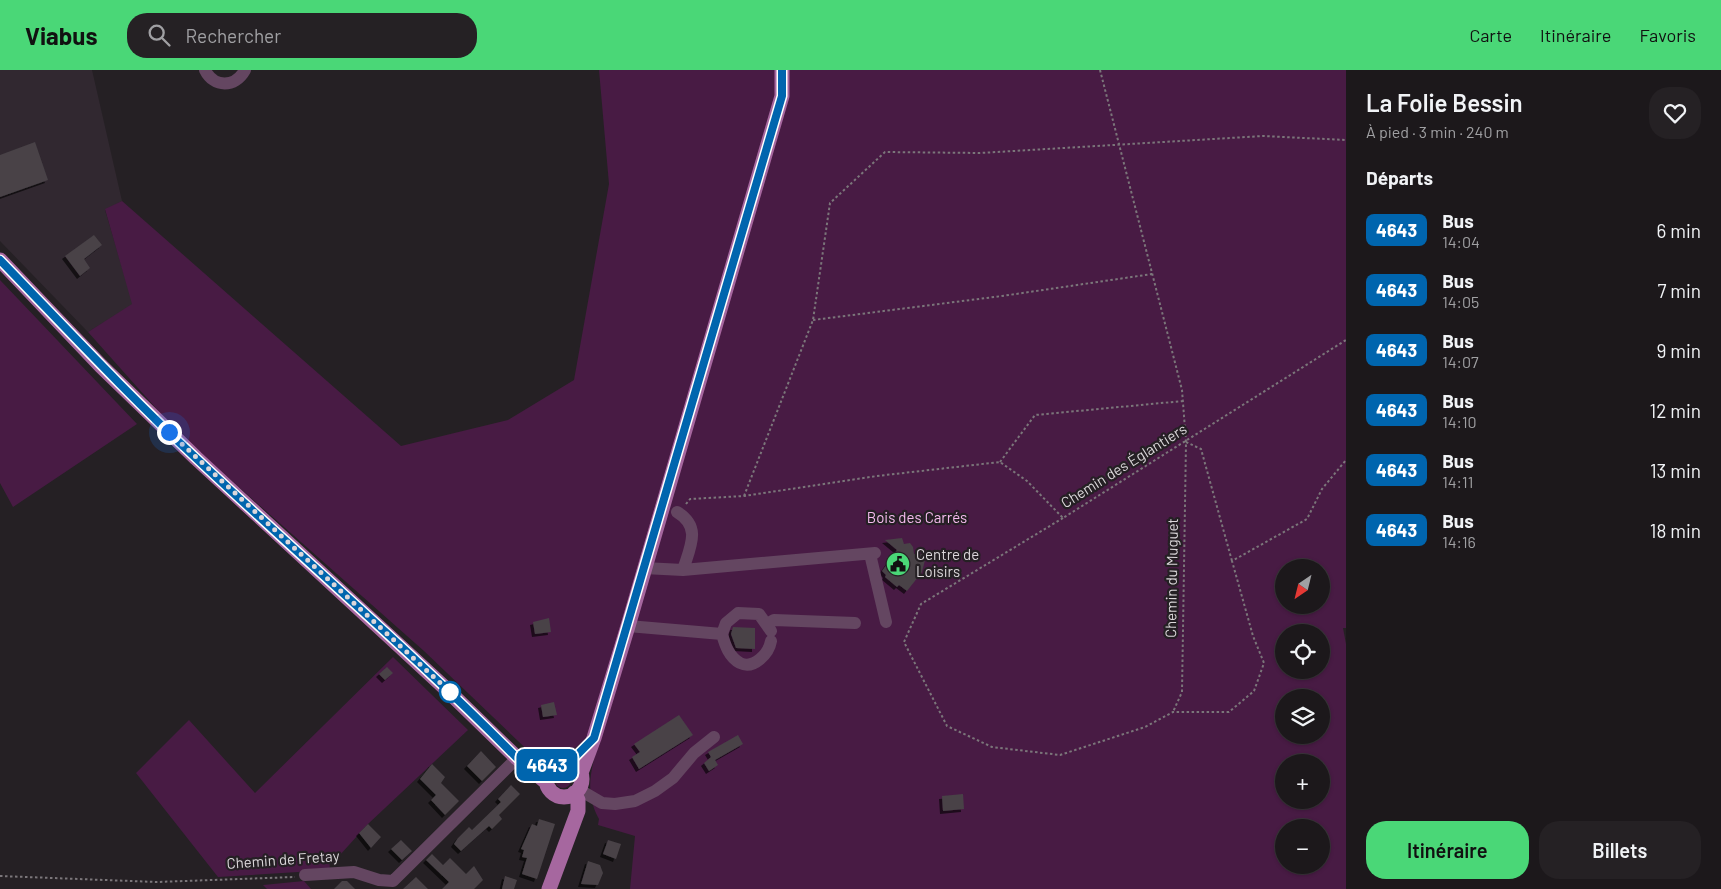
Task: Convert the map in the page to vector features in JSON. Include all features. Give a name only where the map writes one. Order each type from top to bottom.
[{"type":"main road","points":[[581,773],[594,738],[628,626],[782,96],[782,70]]},
{"type":"main road","points":[[0,260],[101,366],[182,445],[444,687],[539,778],[546,782]]},
{"type":"main road","points":[[549,889],[578,811],[578,800],[572,793],[550,791],[546,782],[546,772],[559,762],[575,757],[594,738]]},
{"type":"main road","points":[[523,762],[575,764],[581,773],[582,779],[572,793]]},
{"type":"street","points":[[204,71],[215,82],[229,84],[241,76],[245,70]]},
{"type":"street","points":[[677,512],[687,518],[692,534],[682,570]]},
{"type":"street","points":[[644,568],[682,570],[872,554],[886,622]]},
{"type":"street","points":[[770,632],[759,614],[738,613],[726,624],[722,634],[727,650],[738,662],[746,665],[759,660],[767,651],[774,620],[855,623]]},
{"type":"street","points":[[628,626],[722,634]]},
{"type":"street","points":[[572,793],[602,803],[615,804],[635,800],[655,791],[673,778],[694,752],[714,737]]},
{"type":"street","name":"Chemin de Fretay","points":[[305,875],[354,872],[379,880],[393,881],[523,762]]},
{"type":"path","name":"Chemin du Muguet","points":[[1100,70],[1177,365],[1183,401],[1186,442],[1182,692],[1173,712]]},
{"type":"path","points":[[744,496],[812,320],[830,203],[885,152],[980,153],[1120,143],[1263,136],[1346,140]]},
{"type":"path","points":[[812,320],[1002,296],[1152,274]]},
{"type":"path","name":"Chemin des Églantiers","points":[[1000,462],[1027,481],[1063,518],[1346,340]]},
{"type":"path","points":[[677,512],[690,499],[744,496],[877,476],[1000,462],[1035,415],[1183,401]]},
{"type":"path","points":[[1063,518],[921,604],[904,642],[946,726],[992,747],[1060,755],[1144,727],[1173,712],[1230,712],[1254,691],[1264,663],[1253,636],[1201,449],[1186,442]]},
{"type":"path","points":[[1232,561],[1307,519],[1322,489],[1346,460]]},
{"type":"path","name":"Chemin de Fretay","points":[[0,876],[157,882],[283,878],[305,875]]},
{"type":"shaded area","points":[[0,70],[92,70],[122,201],[105,210],[133,304],[88,332],[0,241]]},
{"type":"green space","name":"Bois des Carrés","points":[[599,70],[1346,70],[1346,628],[1343,628],[1346,644],[1346,889],[630,889],[635,836],[598,825],[599,819],[594,809],[590,790],[590,780],[599,741],[588,736],[578,746],[566,753],[540,762],[424,651],[179,434],[88,332],[132,304],[105,209],[122,201],[401,446],[508,420],[574,380],[609,184]]},
{"type":"green space","points":[[0,280],[137,424],[13,507],[0,483]]},
{"type":"green space","points":[[393,657],[468,730],[368,824],[339,856],[329,857],[330,870],[218,877],[136,773],[189,720],[255,793]]},
{"type":"green space","points":[[563,772],[569,774],[571,780],[569,786],[563,788],[557,786],[555,780],[557,774]]},
{"type":"green space","points":[[304,881],[311,889],[267,889],[263,885]]},
{"type":"building","points":[[35,142],[48,180],[0,197],[0,155]]},
{"type":"building","points":[[94,235],[102,245],[84,259],[90,268],[80,276],[65,256]]},
{"type":"building","points":[[902,538],[904,544],[910,543],[913,547],[914,554],[926,556],[922,572],[907,591],[899,585],[897,587],[885,577],[886,575],[882,571],[897,550],[885,540]]},
{"type":"building","points":[[549,618],[551,632],[535,634],[533,622]]},
{"type":"building","points":[[733,627],[755,628],[755,649],[736,648],[731,634]]},
{"type":"building","points":[[387,667],[393,673],[385,680],[379,674]]},
{"type":"building","points":[[554,702],[557,715],[543,717],[541,705]]},
{"type":"building","points":[[679,715],[693,735],[639,769],[632,757],[640,752],[634,744]]},
{"type":"building","points":[[738,735],[743,744],[715,760],[718,765],[709,771],[704,763],[711,757],[708,752]]},
{"type":"building","points":[[481,751],[496,767],[482,781],[467,766]]},
{"type":"building","points":[[432,764],[445,777],[441,783],[459,801],[445,815],[431,800],[436,795],[420,779]]},
{"type":"building","points":[[511,785],[520,794],[499,815],[502,819],[492,829],[489,826],[461,851],[454,844],[458,838],[469,827],[472,830],[501,802],[498,799]]},
{"type":"building","points":[[963,794],[964,809],[943,811],[942,796]]},
{"type":"building","points":[[539,819],[555,824],[537,879],[522,874],[527,858],[522,857],[524,850],[521,849],[532,824],[537,826]]},
{"type":"building","points":[[368,824],[381,837],[371,848],[359,833]]},
{"type":"building","points":[[401,840],[412,851],[402,860],[391,849]]},
{"type":"building","points":[[608,840],[621,844],[616,859],[603,854]]},
{"type":"building","points":[[432,854],[443,865],[450,858],[466,874],[474,866],[483,880],[474,889],[442,889],[449,882],[426,860]]},
{"type":"building","points":[[588,861],[600,865],[603,873],[598,885],[581,884]]},
{"type":"building","points":[[505,876],[517,880],[514,889],[502,889]]},
{"type":"building","points":[[416,877],[428,889],[403,889]]},
{"type":"building","points":[[342,881],[347,881],[355,889],[334,889]]},
{"type":"bus line","name":"4643","points":[[0,260],[101,366],[210,472],[456,698],[517,758],[529,766],[553,764],[575,757],[594,738],[782,96],[782,70]]},
{"type":"place","name":"Centre de Loisirs","points":[[898,564]]},
{"type":"route","points":[[169,432],[450,692]]}]
